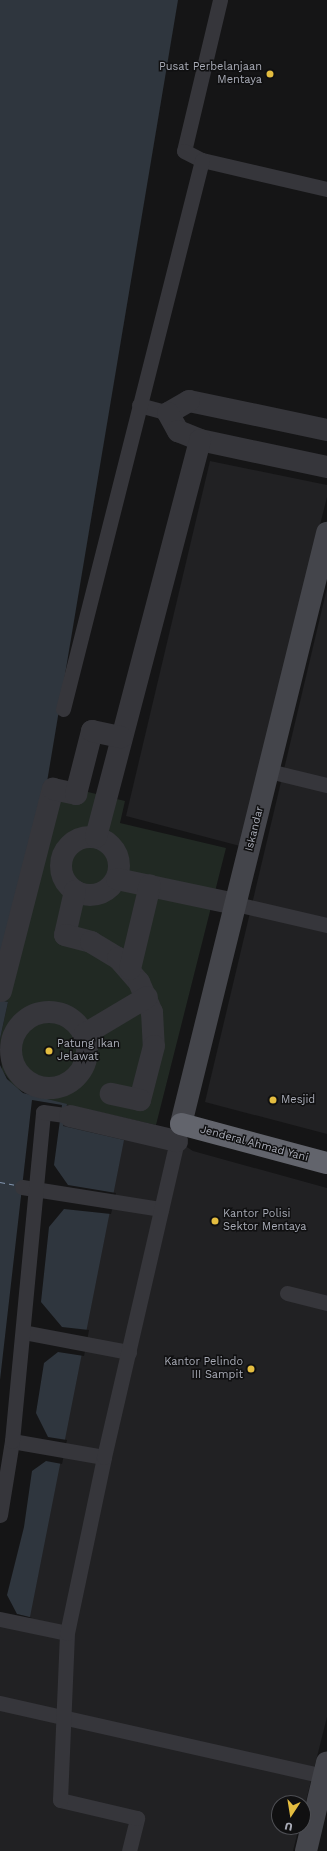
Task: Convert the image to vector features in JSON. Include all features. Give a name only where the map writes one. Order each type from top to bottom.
[{"type":"highway","name":"Jenderal Ahmad Yani","points":[[179,1132],[327,1163]]},
{"type":"street","points":[[327,430],[189,401],[168,414],[178,431],[200,440],[327,467]]},
{"type":"street","points":[[96,837],[200,440]]},
{"type":"street","name":"Iskandar","points":[[179,1132],[327,533]]},
{"type":"street","points":[[1,991],[53,790],[76,794],[92,731],[121,738]]},
{"type":"street","points":[[96,837],[106,841],[114,849],[120,869],[117,879],[103,892],[84,895],[74,891],[67,885],[62,876],[62,856],[66,847],[75,840],[96,837]]},
{"type":"street","points":[[117,879],[236,904]]},
{"type":"street","points":[[130,969],[150,885]]},
{"type":"street","points":[[74,891],[65,935],[91,942],[105,949],[130,969],[147,996],[152,1012],[154,1046],[140,1100],[111,1094]]},
{"type":"street","points":[[84,1034],[147,996]]},
{"type":"street","points":[[70,1116],[179,1132]]},
{"type":"street","points":[[306,1851],[326,1772]]},
{"type":"lane","points":[[220,0],[183,145],[184,151],[202,160],[327,188]]},
{"type":"lane","points":[[63,708],[202,160]]},
{"type":"lane","points":[[139,405],[168,414]]},
{"type":"lane","points":[[269,771],[327,785]]},
{"type":"lane","points":[[236,904],[327,925]]},
{"type":"lane","points":[[0,1515],[12,1441],[37,1190],[43,1112],[70,1116]]},
{"type":"lane","points":[[129,1851],[137,1818],[60,1800],[67,1633],[104,1457],[179,1132]]},
{"type":"lane","points":[[22,1187],[161,1209]]},
{"type":"lane","points":[[287,1293],[327,1302]]},
{"type":"lane","points":[[23,1332],[129,1352]]},
{"type":"lane","points":[[12,1441],[104,1457]]},
{"type":"lane","points":[[0,1619],[67,1633]]},
{"type":"lane","points":[[0,1703],[63,1718],[326,1772]]},
{"type":"shaded area","points":[[0,0],[178,0],[47,782],[0,967]]},
{"type":"shaded area","points":[[210,461],[327,485],[327,497],[240,846],[126,816]]},
{"type":"shaded area","points":[[327,588],[327,1134],[205,1102]]},
{"type":"shaded area","points":[[47,782],[125,801],[120,823],[226,848],[156,1125],[33,1097],[14,1087],[2,1070],[0,1039],[8,1002],[0,1000]]},
{"type":"shaded area","points":[[0,1000],[8,1002],[0,1039]]},
{"type":"shaded area","points":[[0,1065],[7,1079],[23,1093],[67,1104],[63,1126],[124,1140],[30,1617],[17,1614],[0,1617]]},
{"type":"shaded area","points":[[32,1100],[160,1130],[193,1151],[327,1188],[327,1717],[308,1795],[271,1795],[271,1835],[297,1835],[293,1851],[0,1851],[0,1380]]},
{"type":"pier","points":[[32,1100],[62,1105],[54,1165],[68,1185],[116,1193],[111,1214],[64,1209],[49,1227],[41,1302],[62,1327],[89,1330],[84,1356],[58,1352],[44,1363],[36,1413],[48,1437],[67,1440],[62,1464],[46,1461],[32,1471],[24,1527],[7,1595],[17,1614],[32,1618],[0,1619],[0,1380]]},
{"type":"ferry route","points":[[0,1182],[15,1185]]},
{"type":"place","name":"Pusat Perbelanjaan Mentaya","points":[[270,74]]},
{"type":"place","name":"Patung Ikan Jelawat","points":[[49,1051]]},
{"type":"place","name":"Mesjid","points":[[273,1100]]},
{"type":"place","name":"Kantor Polisi Sektor Mentaya","points":[[215,1221]]},
{"type":"place","name":"Kantor Pelindo III Sampit","points":[[251,1369]]}]
